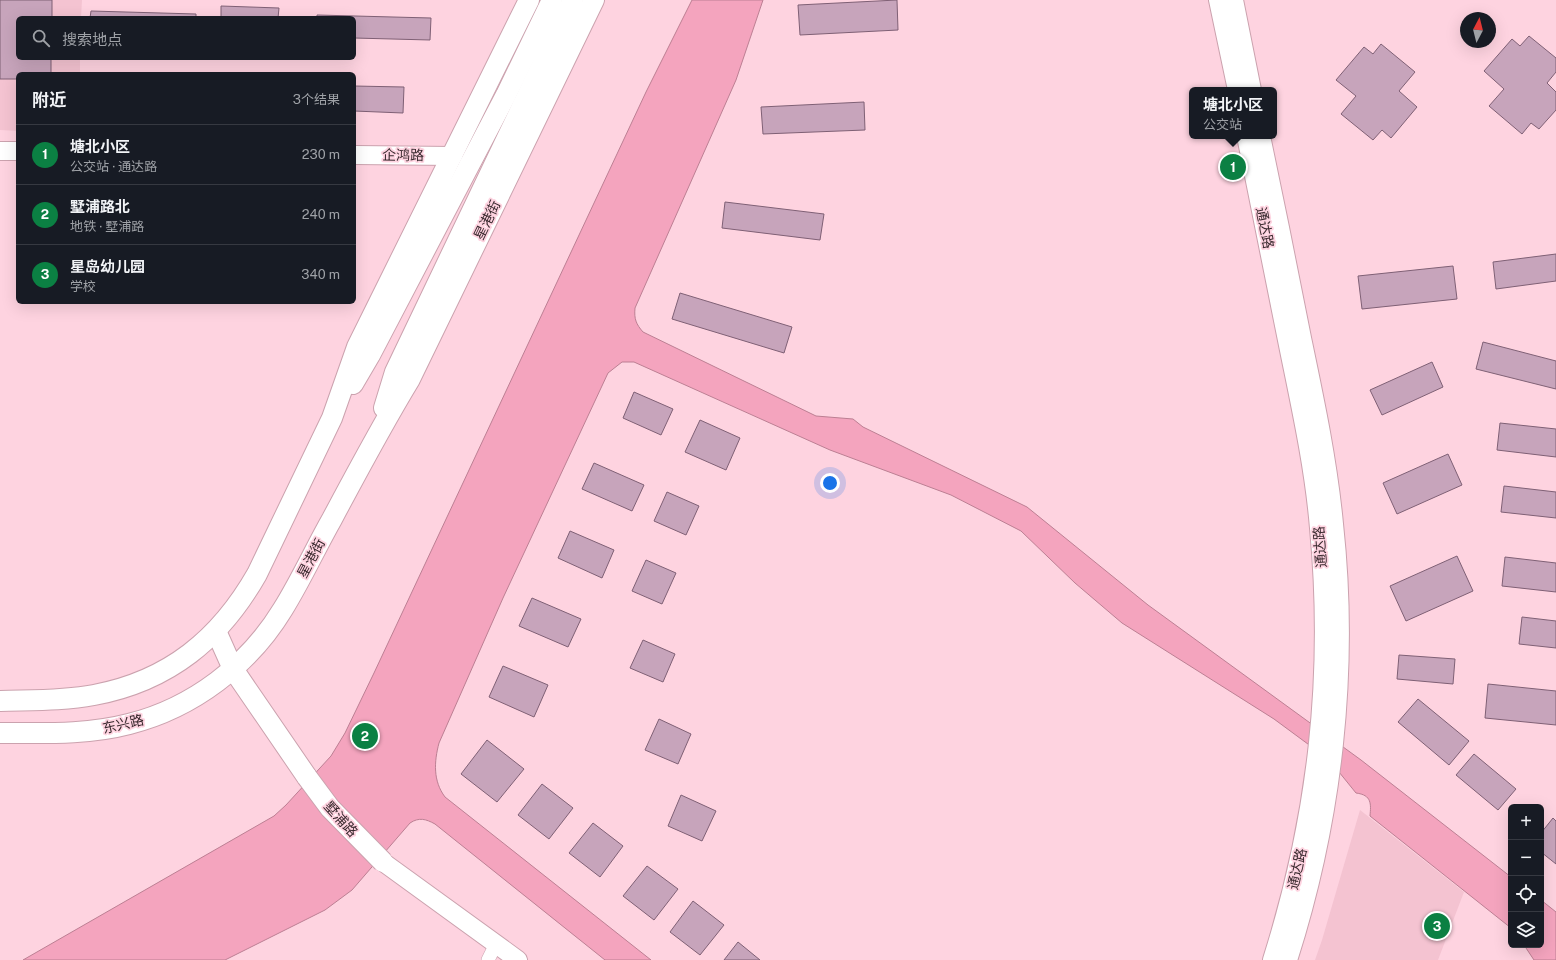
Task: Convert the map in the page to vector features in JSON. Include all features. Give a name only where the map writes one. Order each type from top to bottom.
[{"type":"main road","points":[[332,418],[357,347],[529,0]]},
{"type":"main road","points":[[0,701],[93,696],[116,691],[138,683],[160,673],[180,661],[216,631],[232,614],[257,574],[332,418],[374,348],[506,95],[552,0]]},
{"type":"main road","name":"星港街","points":[[375,437],[395,372],[573,0]]},
{"type":"main road","name":"星港街","points":[[233,669],[260,641],[283,609],[375,437],[410,379],[594,0]]},
{"type":"main road","points":[[1218,0],[1236,87]]},
{"type":"main road","points":[[1234,0],[1251,87]]},
{"type":"main road","name":"通达路","points":[[1247,139],[1314,480],[1322,556],[1324,616],[1323,691],[1331,767],[1323,824],[1315,863],[1307,897],[1288,960]]},
{"type":"main road","name":"通达路","points":[[1263,139],[1321,430],[1329,478],[1335,526],[1339,616],[1338,692],[1328,731],[1317,753],[1308,822],[1300,860],[1272,960]]},
{"type":"main road","points":[[0,151],[16,151]]},
{"type":"main road","name":"企鸿路","points":[[356,155],[453,156]]},
{"type":"main road","name":"墅浦路","points":[[216,631],[233,669],[330,808],[383,862],[518,960]]},
{"type":"main road","name":"东兴路","points":[[0,733],[91,731],[130,724],[167,711],[185,702],[218,681],[233,669]]},
{"type":"street","points":[[488,960],[496,944]]},
{"type":"shaded area","points":[[0,0],[82,0],[81,16],[16,16],[16,60],[80,60],[80,72],[16,72],[16,131],[0,130]]},
{"type":"shaded area","points":[[692,0],[763,0],[736,80],[635,308],[636,321],[643,332],[816,416],[853,419],[863,427],[1027,507],[1148,605],[1361,760],[1508,875],[1508,926],[1370,816],[1370,804],[1368,798],[1356,793],[1339,772],[1316,750],[1274,719],[1122,623],[1075,583],[1021,531],[951,495],[830,450],[634,362],[622,362],[608,373],[503,598],[439,743],[436,757],[436,771],[438,784],[445,797],[651,960],[605,960],[435,824],[419,819],[410,823],[352,890],[325,910],[225,960],[23,960],[274,816],[331,756],[345,733],[374,673],[646,92]]},
{"type":"shaded area","points":[[1360,810],[1464,892],[1438,960],[1315,960]]},
{"type":"shaded area","points":[[1544,902],[1556,912],[1556,960],[1534,960],[1526,948],[1544,948]]},
{"type":"building","points":[[0,0],[52,0],[52,16],[16,16],[16,60],[51,60],[51,72],[16,72],[16,79],[0,79]]},
{"type":"building","points":[[897,0],[898,30],[800,35],[798,5]]},
{"type":"building","points":[[221,6],[279,8],[278,16],[221,16]]},
{"type":"building","points":[[91,11],[196,14],[196,16],[90,16]]},
{"type":"building","points":[[317,15],[355,16],[317,16]]},
{"type":"building","points":[[356,16],[431,18],[430,40],[356,38]]},
{"type":"building","points":[[1529,36],[1556,58],[1556,72],[1547,83],[1556,92],[1556,110],[1539,129],[1531,123],[1522,134],[1489,106],[1504,89],[1484,71],[1512,39],[1520,46]]},
{"type":"building","points":[[1381,44],[1415,72],[1399,91],[1417,107],[1391,138],[1382,130],[1373,140],[1341,114],[1356,96],[1336,80],[1364,47],[1373,54]]},
{"type":"building","points":[[356,86],[404,87],[403,113],[356,111]]},
{"type":"building","points":[[864,102],[865,130],[763,134],[761,107]]},
{"type":"building","points":[[725,202],[824,214],[820,240],[722,228]]},
{"type":"building","points":[[1556,254],[1556,281],[1496,289],[1493,262]]},
{"type":"building","points":[[1453,266],[1457,299],[1362,309],[1358,276]]},
{"type":"building","points":[[680,293],[792,327],[784,353],[672,319]]},
{"type":"building","points":[[1483,342],[1556,361],[1556,389],[1476,369]]},
{"type":"building","points":[[1432,362],[1443,387],[1382,415],[1370,390]]},
{"type":"building","points":[[634,392],[673,409],[661,435],[623,418]]},
{"type":"building","points":[[700,420],[740,438],[726,470],[685,452]]},
{"type":"building","points":[[1500,423],[1556,429],[1556,457],[1497,450]]},
{"type":"building","points":[[1448,454],[1462,485],[1397,514],[1383,483]]},
{"type":"building","points":[[594,463],[644,485],[632,511],[582,489]]},
{"type":"building","points":[[1504,486],[1556,492],[1556,518],[1501,512]]},
{"type":"building","points":[[667,492],[699,506],[686,535],[654,521]]},
{"type":"building","points":[[570,531],[614,550],[602,578],[558,558]]},
{"type":"building","points":[[1457,556],[1473,591],[1406,621],[1390,586]]},
{"type":"building","points":[[1505,557],[1556,563],[1556,592],[1502,586]]},
{"type":"building","points":[[646,560],[676,573],[662,604],[632,591]]},
{"type":"building","points":[[532,598],[581,619],[568,647],[519,626]]},
{"type":"building","points":[[1522,617],[1556,621],[1556,648],[1519,644]]},
{"type":"building","points":[[643,640],[675,654],[663,682],[630,668]]},
{"type":"building","points":[[1399,655],[1455,659],[1453,684],[1397,679]]},
{"type":"building","points":[[503,666],[548,685],[534,717],[489,697]]},
{"type":"building","points":[[1488,684],[1556,691],[1556,725],[1485,718]]},
{"type":"building","points":[[1418,699],[1469,741],[1449,765],[1398,722]]},
{"type":"building","points":[[659,719],[691,734],[678,764],[645,750]]},
{"type":"building","points":[[487,740],[524,769],[497,802],[461,774]]},
{"type":"building","points":[[1474,754],[1516,789],[1498,810],[1456,775]]},
{"type":"building","points":[[542,784],[573,808],[549,839],[518,815]]},
{"type":"building","points":[[681,795],[716,811],[702,841],[668,826]]},
{"type":"building","points":[[1553,818],[1556,821],[1556,864],[1544,854],[1544,829]]},
{"type":"building","points":[[593,823],[623,846],[600,877],[569,853]]},
{"type":"building","points":[[647,866],[678,889],[654,920],[623,896]]},
{"type":"building","points":[[693,901],[724,925],[700,955],[670,932]]},
{"type":"building","points":[[738,942],[760,960],[724,960]]},
{"type":"place","name":"塘北小区","points":[[1233,167]]},
{"type":"place","name":"墅浦路北","points":[[365,736]]},
{"type":"place","name":"星岛幼儿园","points":[[1437,926]]}]
